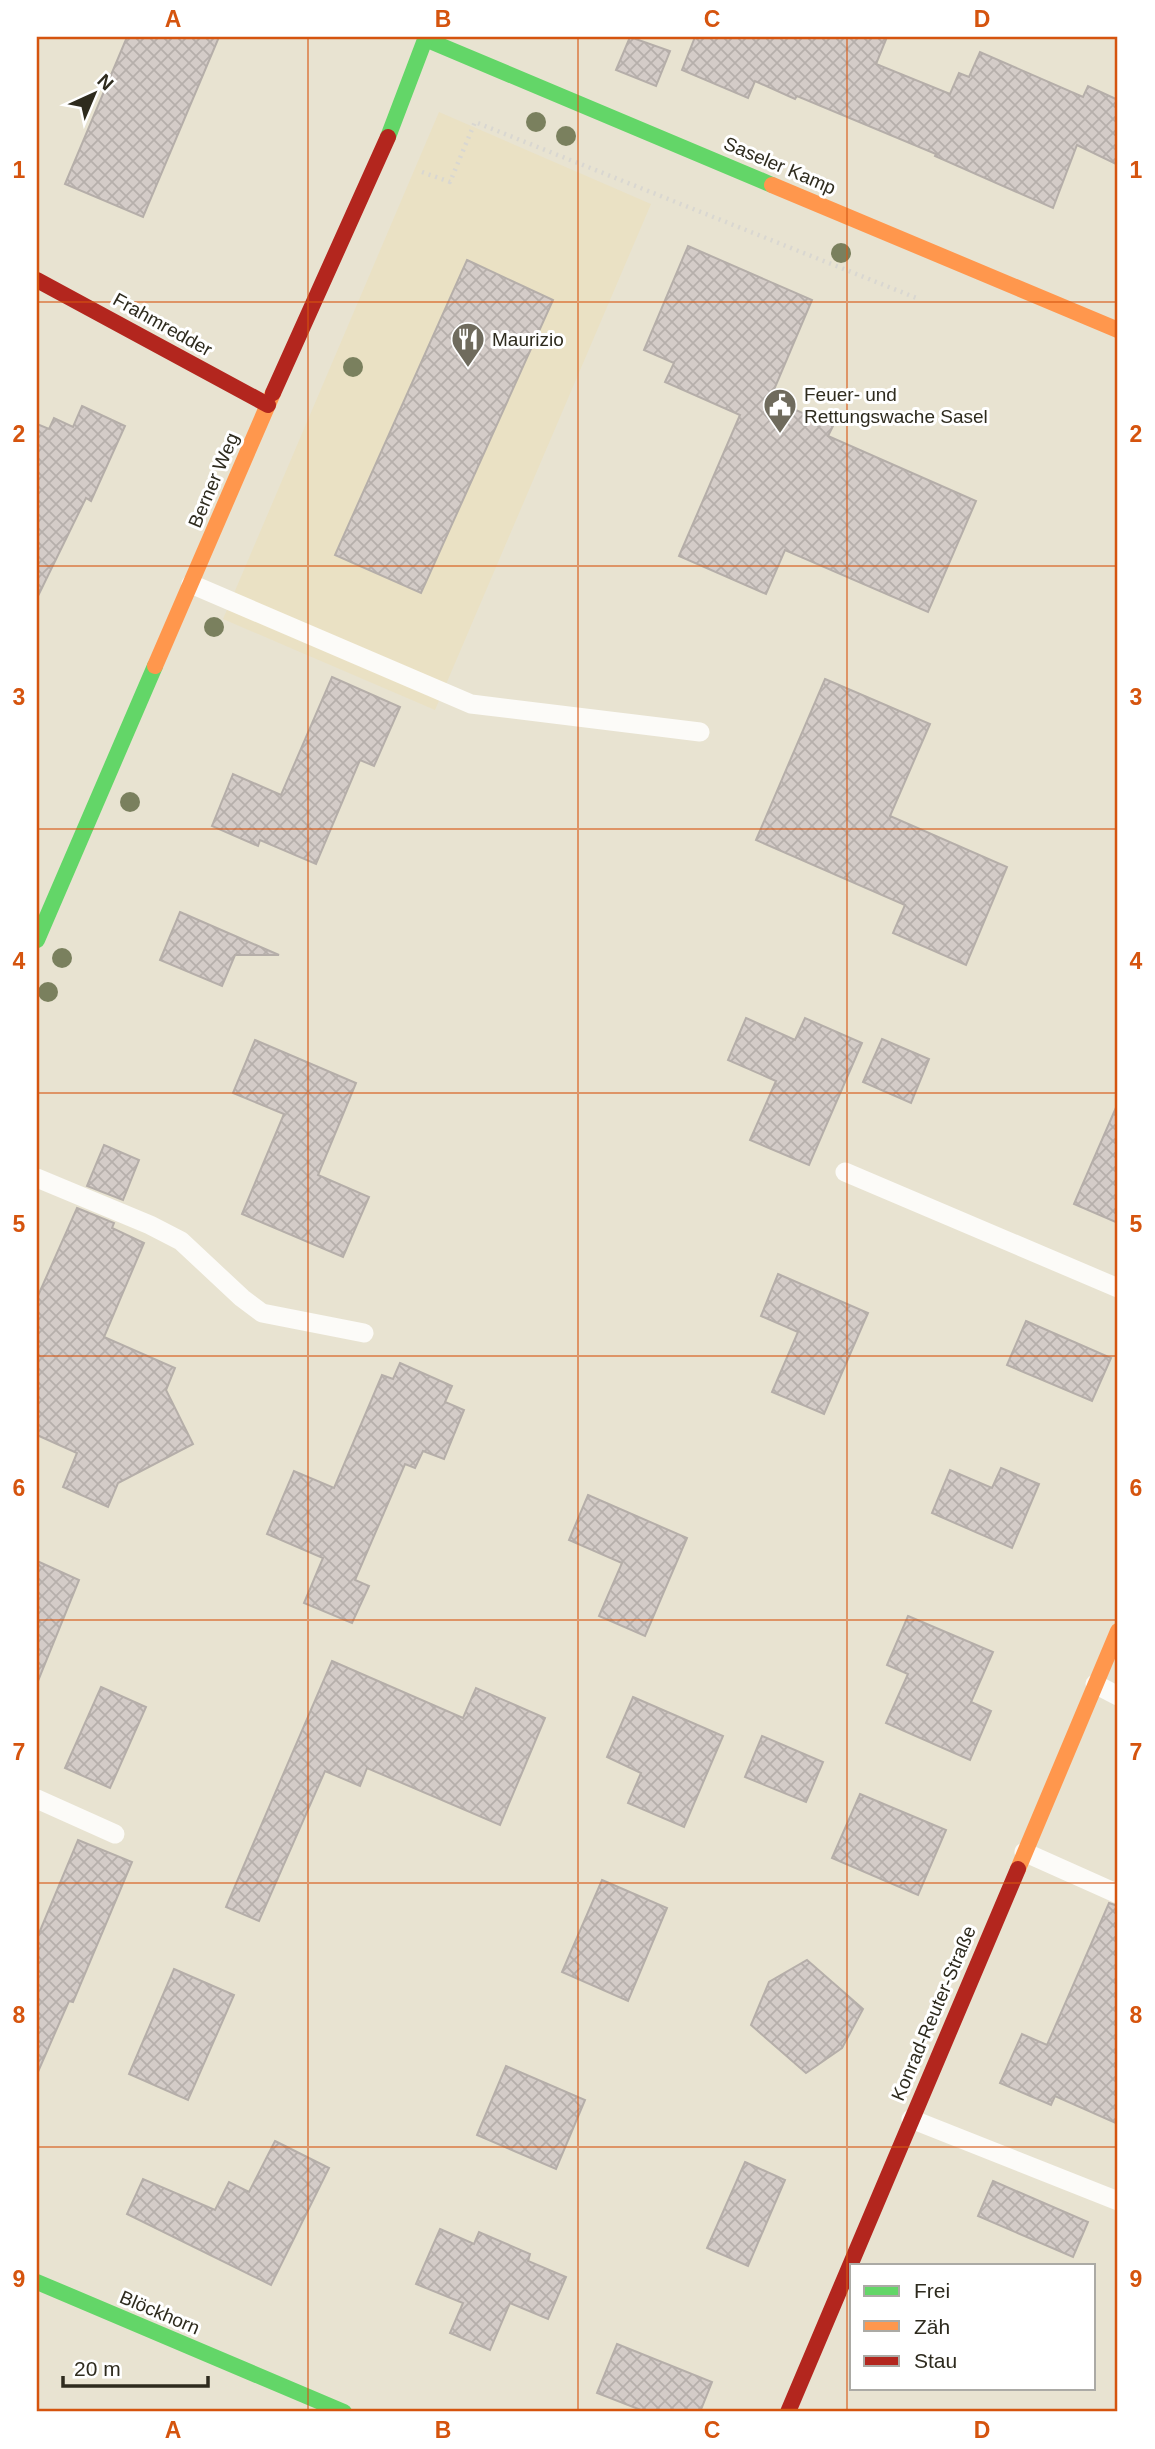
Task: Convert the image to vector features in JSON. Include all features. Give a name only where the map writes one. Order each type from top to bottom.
[{"type":"street","name":"Berner Weg","points":[[37,940],[268,405],[381,157],[425,38]]},
{"type":"street","name":"Saseler Kamp","points":[[425,38],[1118,330]]},
{"type":"street","name":"Frahmredder","points":[[37,279],[268,405]]},
{"type":"street","name":"Konrad-Reuter-Straße","points":[[850,2264],[1118,1631]]},
{"type":"street","name":"Konrad-Reuter-Straße","points":[[788,2412],[850,2264]]},
{"type":"street","name":"Blöckhorn","points":[[37,2283],[344,2412]]},
{"type":"lane","points":[[191,584],[471,704],[700,732]]},
{"type":"lane","points":[[845,1172],[1118,1288]]},
{"type":"lane","points":[[37,1178],[150,1225],[181,1241],[262,1313],[364,1333]]},
{"type":"lane","points":[[1095,1684],[1118,1696]]},
{"type":"lane","points":[[37,1798],[115,1834]]},
{"type":"lane","points":[[1024,1852],[1118,1894]]},
{"type":"lane","points":[[911,2119],[1118,2201]]},
{"type":"path","points":[[381,157],[450,182],[475,122],[927,302]]},
{"type":"shaded area","points":[[439,112],[651,204],[435,710],[223,619]]},
{"type":"building","points":[[127,37],[219,37],[143,217],[65,184]]},
{"type":"building","points":[[630,37],[670,51],[656,86],[616,70]]},
{"type":"building","points":[[695,37],[887,37],[876,64],[950,94],[959,73],[969,77],[980,52],[1083,97],[1088,86],[1118,100],[1118,165],[1077,145],[1053,208],[935,156],[936,154],[797,96],[795,99],[755,81],[748,98],[682,70]]},
{"type":"building","name":"Feuer- und Rettungswache Sasel","points":[[688,246],[812,300],[770,399],[833,426],[828,436],[976,501],[928,612],[785,550],[766,594],[679,556],[740,415],[665,382],[674,363],[644,350]]},
{"type":"building","points":[[467,260],[553,300],[421,593],[335,555]]},
{"type":"building","points":[[82,406],[125,426],[91,501],[86,498],[37,598],[37,424],[49,429],[54,418],[73,427]]},
{"type":"building","points":[[332,677],[400,707],[374,766],[360,760],[316,864],[260,840],[258,846],[212,826],[233,774],[281,795]]},
{"type":"building","points":[[825,679],[930,724],[890,816],[1007,867],[966,965],[893,933],[905,905],[756,840]]},
{"type":"building","points":[[180,912],[279,955],[235,955],[222,986],[160,960]]},
{"type":"building","points":[[746,1018],[795,1040],[805,1018],[862,1043],[809,1165],[750,1140],[776,1081],[728,1060]]},
{"type":"building","points":[[882,1039],[929,1059],[911,1103],[863,1082]]},
{"type":"building","points":[[255,1040],[356,1083],[318,1175],[369,1197],[343,1257],[242,1214],[284,1114],[233,1093]]},
{"type":"building","points":[[1118,1103],[1118,1223],[1074,1204]]},
{"type":"building","points":[[104,1145],[139,1160],[123,1200],[87,1186]]},
{"type":"building","points":[[77,1208],[114,1223],[112,1228],[144,1243],[104,1337],[175,1368],[166,1390],[193,1444],[118,1483],[108,1507],[63,1487],[77,1453],[37,1435],[37,1298]]},
{"type":"building","points":[[778,1274],[868,1313],[824,1414],[772,1392],[798,1332],[761,1316]]},
{"type":"building","points":[[1026,1321],[1111,1358],[1092,1401],[1007,1365]]},
{"type":"building","points":[[400,1363],[452,1386],[445,1402],[464,1410],[444,1459],[423,1451],[415,1468],[405,1464],[355,1580],[369,1586],[352,1623],[304,1603],[323,1558],[267,1534],[294,1471],[334,1488],[382,1375],[393,1379]]},
{"type":"building","points":[[1001,1468],[1039,1484],[1012,1548],[932,1513],[950,1470],[992,1488]]},
{"type":"building","points":[[588,1495],[687,1538],[645,1636],[599,1616],[622,1563],[569,1540]]},
{"type":"building","points":[[37,1561],[79,1580],[38,1681],[37,1680]]},
{"type":"building","points":[[908,1616],[993,1652],[971,1702],[991,1711],[970,1760],[886,1723],[908,1674],[887,1665]]},
{"type":"building","points":[[332,1661],[463,1718],[476,1688],[545,1718],[500,1825],[367,1768],[360,1786],[325,1771],[259,1921],[226,1907]]},
{"type":"building","points":[[101,1687],[146,1707],[110,1788],[65,1768]]},
{"type":"building","points":[[633,1697],[723,1736],[684,1827],[628,1803],[641,1773],[607,1757]]},
{"type":"building","points":[[762,1736],[823,1762],[806,1802],[745,1777]]},
{"type":"building","points":[[860,1794],[946,1830],[918,1895],[832,1858]]},
{"type":"building","points":[[78,1840],[132,1862],[73,2002],[69,2001],[37,2074],[37,1938]]},
{"type":"building","points":[[602,1880],[667,1908],[628,2001],[562,1972]]},
{"type":"building","points":[[1109,1903],[1118,1906],[1118,2124],[1055,2096],[1051,2105],[1000,2083],[1022,2034],[1047,2045]]},
{"type":"building","points":[[807,1960],[863,2009],[842,2048],[806,2073],[751,2025],[769,1982]]},
{"type":"building","points":[[174,1969],[234,1995],[188,2100],[129,2074]]},
{"type":"building","points":[[506,2066],[585,2100],[556,2169],[477,2135]]},
{"type":"building","points":[[275,2141],[329,2168],[271,2285],[127,2214],[143,2179],[215,2210],[229,2182],[249,2192]]},
{"type":"building","points":[[745,2162],[785,2180],[748,2266],[707,2248]]},
{"type":"building","points":[[993,2181],[1088,2222],[1073,2257],[978,2216]]},
{"type":"building","points":[[440,2229],[474,2244],[479,2232],[530,2254],[528,2261],[566,2277],[548,2319],[510,2303],[490,2350],[450,2333],[463,2303],[416,2284]]},
{"type":"building","points":[[617,2344],[712,2382],[700,2412],[646,2412],[597,2393]]},
{"type":"traffic: fast","points":[[388,137],[426,37]]},
{"type":"traffic: fast","points":[[425,39],[772,185]]},
{"type":"traffic: fast","points":[[37,940],[155,666]]},
{"type":"traffic: fast","points":[[37,2282],[344,2412]]},
{"type":"traffic: slow","points":[[772,185],[1118,330]]},
{"type":"traffic: slow","points":[[155,666],[273,393]]},
{"type":"traffic: slow","points":[[1018,1869],[1118,1631]]},
{"type":"traffic: jam","points":[[273,393],[388,137]]},
{"type":"traffic: jam","points":[[37,280],[268,405]]},
{"type":"traffic: jam","points":[[851,2264],[1018,1869]]},
{"type":"traffic: jam","points":[[788,2412],[850,2266]]},
{"type":"place","name":"Maurizio","points":[[468,369]]},
{"type":"place","name":"Feuer- und Rettungswache Sasel","points":[[780,435]]}]
